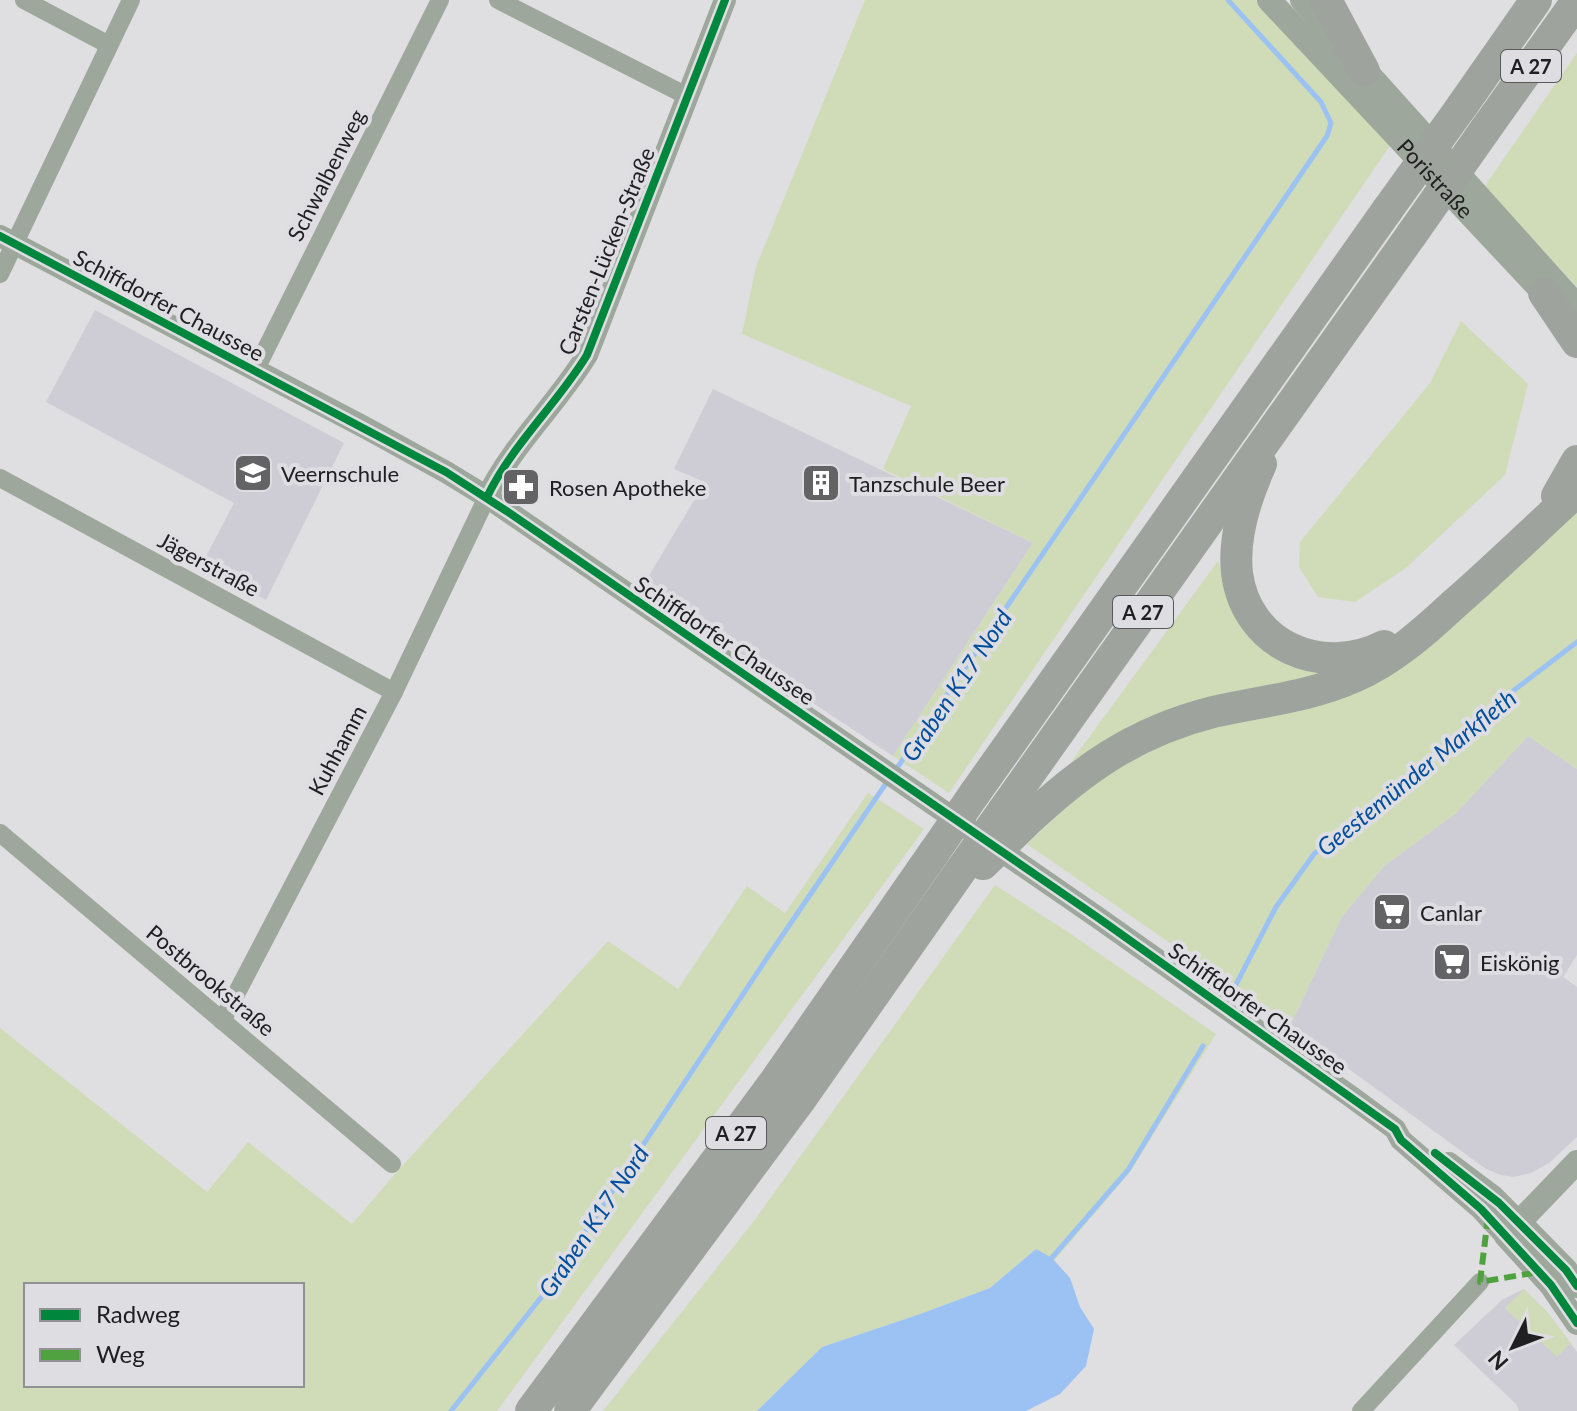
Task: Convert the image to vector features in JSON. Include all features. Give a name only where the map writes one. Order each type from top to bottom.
[{"type":"highway","points":[[1326,0],[1364,71]]},
{"type":"highway","name":"A 27","points":[[531,1411],[776,1080],[975,793],[1536,0]]},
{"type":"highway","name":"A 27","points":[[570,1411],[892,971],[967,872],[1013,818],[1283,414],[1577,1]]},
{"type":"highway","points":[[1544,293],[1577,342]]},
{"type":"highway","points":[[1283,414],[1251,486],[1240,530],[1237,573],[1251,614],[1268,633],[1291,649],[1313,657],[1335,660],[1374,651],[1415,627],[1572,490]]},
{"type":"highway","points":[[1013,818],[1048,802],[1106,757],[1148,734],[1184,720],[1327,688],[1357,676],[1384,660],[1418,637],[1572,490],[1577,461]]},
{"type":"main road","name":"Poristraße","points":[[1269,0],[1577,330]]},
{"type":"main road","name":"Poristraße","points":[[1278,0],[1294,28]]},
{"type":"main road","name":"Poristraße","points":[[1302,0],[1577,306]]},
{"type":"main road","points":[[1517,1234],[1577,1162]]},
{"type":"main road","points":[[1517,1234],[1577,1182]]},
{"type":"main road","name":"Schiffdorfer Chaussee","points":[[1517,1234],[1566,1270],[1577,1286]]},
{"type":"main road","name":"Schiffdorfer Chaussee","points":[[1517,1234],[1577,1323]]},
{"type":"street","points":[[24,0],[109,45]]},
{"type":"street","points":[[0,274],[7,240],[131,0]]},
{"type":"street","name":"Schwalbenweg","points":[[255,371],[440,0]]},
{"type":"street","points":[[498,0],[687,96]]},
{"type":"street","name":"Carsten-Lücken-Straße","points":[[487,497],[497,476],[587,355],[725,0]]},
{"type":"street","name":"Schiffdorfer Chaussee","points":[[7,240],[446,472],[487,497],[1097,917],[1395,1129],[1407,1131],[1493,1196],[1517,1234]]},
{"type":"street","name":"Jägerstraße","points":[[0,478],[394,692]]},
{"type":"street","name":"Kuhhamm","points":[[222,1021],[394,692],[487,497]]},
{"type":"street","name":"Postbrookstraße","points":[[0,833],[392,1164]]},
{"type":"street","points":[[1361,1411],[1480,1282]]},
{"type":"shaded area","name":"Veernschule","points":[[95,310],[344,443],[266,600],[201,566],[234,503],[46,402]]},
{"type":"shaded area","points":[[713,389],[1033,543],[893,756],[641,589],[705,482],[674,469]]},
{"type":"shaded area","points":[[1528,736],[1577,769],[1577,955],[1563,977],[1577,987],[1577,1137],[1549,1163],[1531,1173],[1514,1177],[1486,1169],[1290,1026],[1341,918],[1384,866],[1456,813]]},
{"type":"shaded area","points":[[1524,1289],[1548,1313],[1577,1352],[1577,1411],[1519,1411],[1516,1404],[1454,1345],[1502,1300]]},
{"type":"green space","points":[[865,0],[1262,0],[1391,144],[949,793],[893,756],[1033,543],[883,469],[911,406],[742,334],[756,267]]},
{"type":"green space","points":[[1577,53],[1577,287],[1484,187]]},
{"type":"green space","points":[[1461,321],[1528,384],[1505,475],[1406,568],[1355,602],[1318,597],[1299,567],[1300,542],[1430,383]]},
{"type":"green space","points":[[1577,510],[1577,769],[1528,736],[1456,813],[1384,866],[1341,918],[1290,1026],[1027,844],[1093,782],[1131,758],[1222,724],[1329,702]]},
{"type":"green space","points":[[1218,561],[1228,596],[1328,673],[1105,742],[1071,762]]},
{"type":"green space","points":[[868,793],[924,829],[497,1411],[0,1411],[0,1028],[207,1192],[248,1142],[352,1224],[608,941],[678,989],[747,886],[785,913]]},
{"type":"green space","points":[[995,885],[1216,1034],[1130,1172],[1054,1261],[1036,1249],[990,1288],[822,1347],[757,1411],[603,1411],[754,1221]]},
{"type":"green space","points":[[1524,1289],[1571,1343],[1557,1357],[1505,1308]]},
{"type":"water","points":[[1036,1249],[1052,1258],[1070,1278],[1080,1307],[1094,1329],[1086,1366],[1060,1394],[1026,1411],[757,1411],[822,1347],[990,1288]]},
{"type":"waterway","name":"Graben K17 Nord","points":[[895,771],[1327,136],[1331,123],[1321,102],[1228,0]]},
{"type":"waterway","name":"Geestemünder Markfleth","points":[[1227,1002],[1276,907],[1314,854],[1452,738],[1577,642]]},
{"type":"waterway","name":"Graben K17 Nord","points":[[451,1411],[547,1290],[889,779]]},
{"type":"waterway","name":"Geestemünder Markfleth","points":[[1049,1261],[1128,1170],[1203,1046]]},
{"type":"marked path","points":[[1488,1217],[1480,1282],[1539,1272]]},
{"type":"cycle path","points":[[487,497],[509,460],[587,355],[725,0]]},
{"type":"cycle path","points":[[0,236],[446,472],[1097,917],[1395,1129],[1401,1140],[1481,1209],[1551,1285],[1577,1323]]},
{"type":"cycle path","points":[[1435,1153],[1499,1203],[1566,1270],[1577,1286]]},
{"type":"place","name":"Veernschule","points":[[253,473]]},
{"type":"place","name":"Tanzschule Beer","points":[[821,483]]},
{"type":"place","name":"Rosen Apotheke","points":[[521,487]]},
{"type":"place","name":"Canlar","points":[[1392,912]]},
{"type":"place","name":"Eiskönig","points":[[1452,962]]}]
